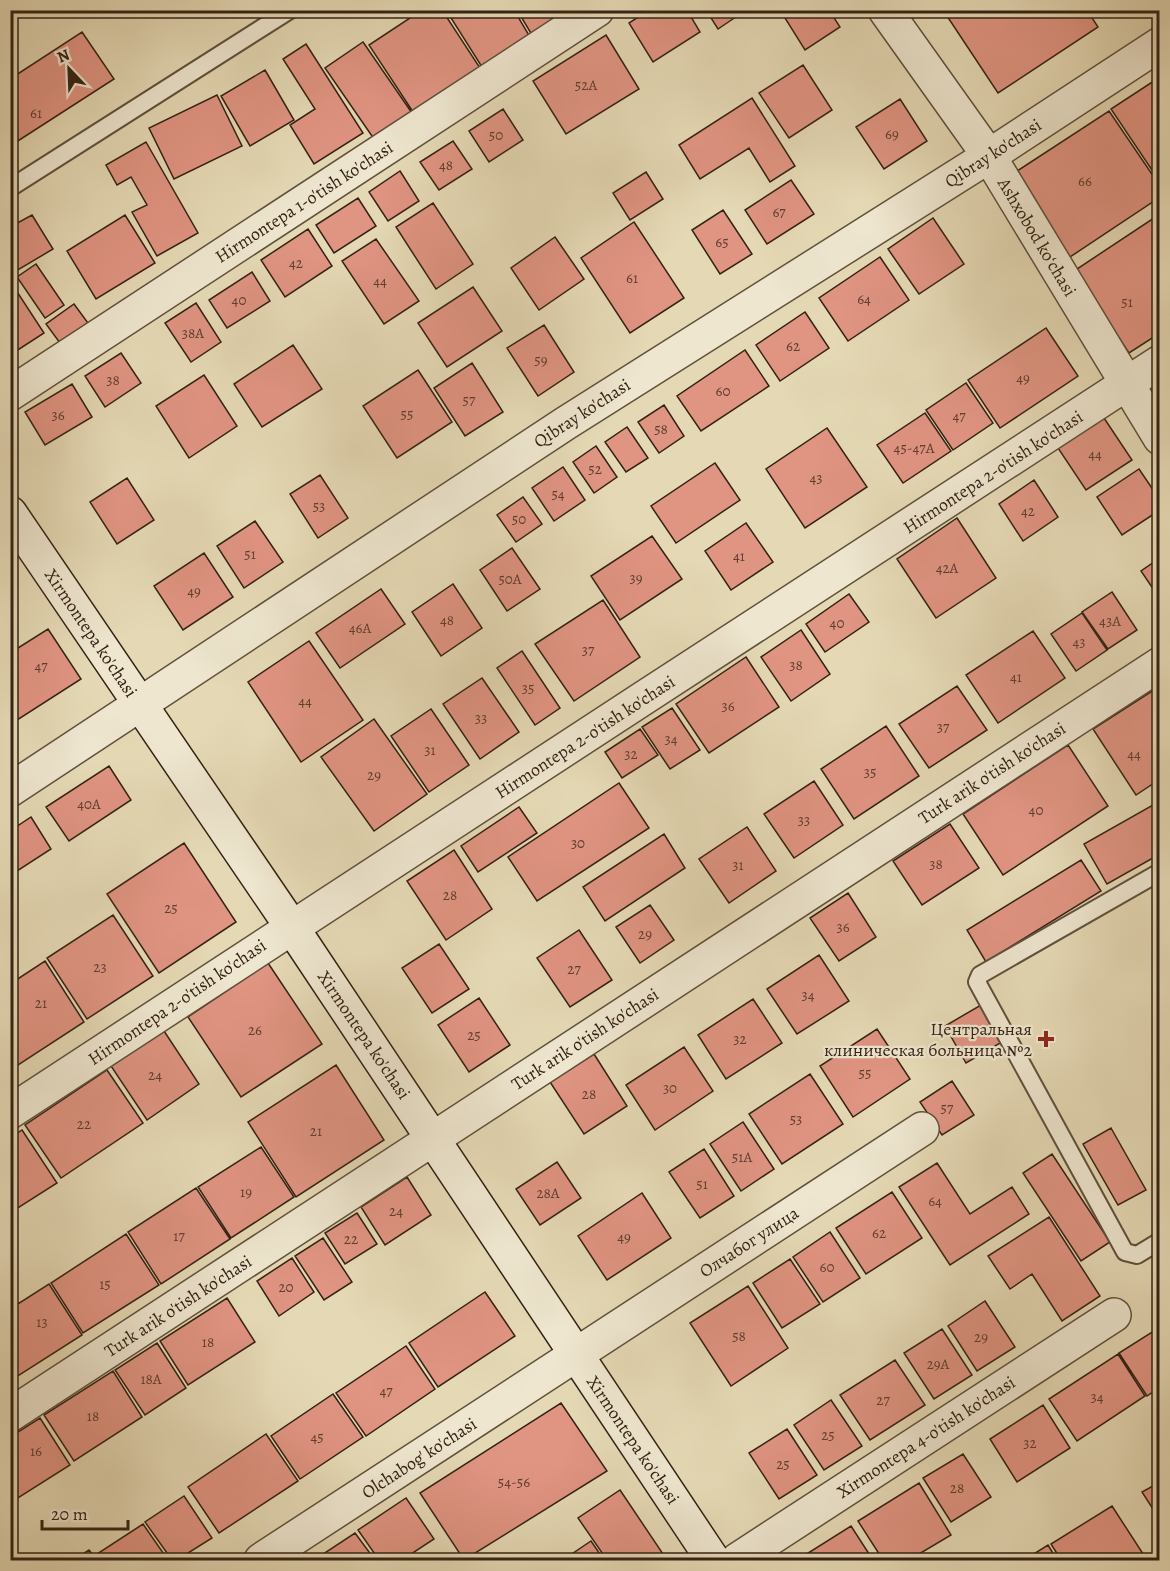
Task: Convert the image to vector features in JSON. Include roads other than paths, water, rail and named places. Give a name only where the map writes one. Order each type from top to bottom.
[{"type":"street","name":"Hirmontepa 1-o'tish ko'chasi","points":[[10,394],[597,10]]},
{"type":"street","name":"Ashxobod koʻchasi","points":[[885,10],[989,156],[1125,385],[1160,438]]},
{"type":"street","name":"Qibray ko'chasi","points":[[10,790],[566,423],[989,156],[1160,44]]},
{"type":"street","name":"Hirmontepa 2-o'tish ko'chasi","points":[[10,1112],[291,926],[1160,363]]},
{"type":"street","name":"Xirmontepa ko'chasi","points":[[10,513],[291,926],[714,1560]]},
{"type":"street","name":"Turk arik o'tish ko'chasi","points":[[10,1415],[1160,664]]},
{"type":"street","name":"Олчабог улица","points":[[576,1355],[922,1130]]},
{"type":"street","name":"Xirmontepa 4-o'tish ko'chasi","points":[[737,1560],[1114,1315]]},
{"type":"street","name":"Olchabog' ko'chasi","points":[[261,1560],[576,1355]]},
{"type":"lane","points":[[10,188],[290,10]]},
{"type":"lane","points":[[1160,872],[976,979],[1125,1252],[1130,1256],[1137,1255],[1160,1241]]},
{"type":"place","name":"Центральная клиническая больница №2","points":[[1046,1039]]}]
